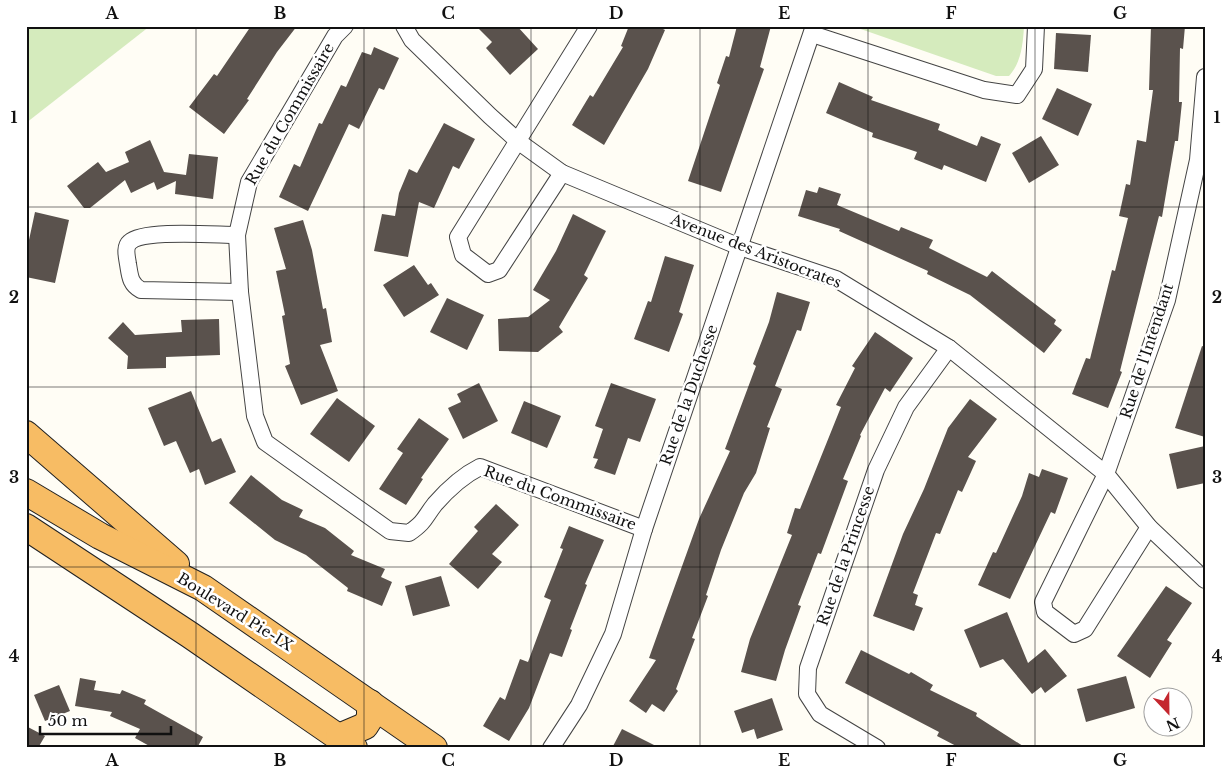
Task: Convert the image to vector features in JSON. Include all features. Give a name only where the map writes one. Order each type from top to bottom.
[{"type":"highway","points":[[26,434],[117,510],[203,588]]},
{"type":"highway","name":"Boulevard Pie-IX","points":[[26,492],[100,536],[203,588],[434,748]]},
{"type":"highway","points":[[26,527],[347,742],[365,726],[370,718],[370,702]]},
{"type":"street","name":"Rue du Commissaire","points":[[345,26],[336,36],[249,182],[237,235],[240,292],[255,416],[265,442],[390,531],[410,533],[424,522],[434,505],[462,477],[480,467],[644,529]]},
{"type":"street","name":"Avenue des Aristocrates","points":[[404,26],[412,40],[490,116],[519,142],[562,173],[740,247],[836,279],[950,348],[1106,474],[1149,527],[1205,580]]},
{"type":"street","points":[[562,173],[499,270],[488,274],[463,256],[458,237],[519,142],[589,26]]},
{"type":"street","name":"Rue de la Duchesse","points":[[551,748],[579,705],[613,634],[644,529],[813,30],[984,90],[1017,95],[1034,69],[1036,26]]},
{"type":"street","name":"Rue de l'Intendant","points":[[1106,474],[1167,300],[1198,160],[1205,77]]},
{"type":"street","points":[[237,235],[146,234],[130,241],[126,248],[130,280],[134,286],[141,290],[240,292]]},
{"type":"street","name":"Rue de la Princesse","points":[[877,748],[820,714],[807,694],[808,668],[876,470],[906,407],[950,348]]},
{"type":"street","points":[[1106,474],[1043,602],[1045,612],[1074,634],[1086,629],[1149,527]]},
{"type":"green space","points":[[26,26],[150,26],[26,123]]},
{"type":"green space","points":[[852,26],[1024,26],[1019,59],[1013,71],[1009,76],[996,76]]},
{"type":"building","points":[[251,26],[297,26],[277,52],[247,99],[249,100],[224,134],[189,107],[214,74],[217,76]]},
{"type":"building","points":[[476,26],[517,26],[538,49],[510,75],[486,48],[492,42]]},
{"type":"building","points":[[629,26],[657,26],[665,30],[648,69],[604,145],[572,125],[590,95],[593,97],[623,47],[621,46]]},
{"type":"building","points":[[737,26],[771,26],[760,67],[764,69],[721,192],[688,181],[720,85],[717,83],[726,56],[729,57]]},
{"type":"building","points":[[1151,26],[1185,26],[1183,49],[1180,48],[1179,102],[1182,102],[1178,141],[1175,141],[1162,217],[1159,216],[1120,371],[1122,372],[1108,408],[1072,394],[1086,358],[1090,359],[1112,270],[1115,271],[1128,218],[1119,216],[1126,184],[1130,185],[1137,140],[1146,142],[1153,90],[1149,90]]},
{"type":"building","points":[[1056,33],[1091,35],[1088,72],[1054,69]]},
{"type":"building","points":[[374,47],[399,58],[384,90],[379,88],[359,129],[349,124],[308,211],[279,197],[294,164],[300,167],[319,123],[322,124],[341,85],[346,87],[362,52],[371,55]]},
{"type":"building","points":[[839,82],[873,97],[871,100],[940,124],[938,130],[977,146],[981,136],[1001,144],[986,182],[944,165],[942,170],[914,159],[917,152],[872,137],[873,133],[826,113]]},
{"type":"building","points":[[1057,88],[1092,104],[1078,136],[1042,119]]},
{"type":"building","points":[[444,123],[475,139],[459,169],[453,166],[434,208],[419,202],[408,257],[374,251],[382,214],[395,216],[399,193],[409,169],[417,173]]},
{"type":"building","points":[[1041,136],[1059,165],[1029,183],[1012,153]]},
{"type":"building","points":[[150,140],[164,172],[186,175],[189,154],[218,157],[213,199],[175,194],[176,181],[157,190],[154,182],[131,193],[125,180],[90,208],[84,208],[67,186],[98,162],[106,172],[129,162],[125,152]]},
{"type":"building","points":[[819,187],[841,194],[837,205],[899,231],[901,227],[933,240],[929,248],[987,277],[992,271],[1056,320],[1054,324],[1062,330],[1044,353],[970,295],[927,274],[928,271],[839,231],[840,229],[798,216],[806,190],[817,193]]},
{"type":"building","points":[[35,212],[69,220],[55,283],[26,277],[26,239],[29,240]]},
{"type":"building","points":[[573,214],[606,231],[584,275],[588,278],[559,327],[563,332],[538,352],[499,351],[498,319],[528,317],[550,300],[533,290],[556,251]]},
{"type":"building","points":[[303,220],[312,250],[323,309],[326,308],[332,342],[320,345],[338,391],[301,405],[285,366],[290,364],[282,316],[285,315],[276,271],[286,269],[274,228]]},
{"type":"building","points":[[665,256],[694,265],[679,312],[683,314],[669,352],[634,339],[648,301],[651,302]]},
{"type":"building","points":[[414,265],[428,285],[431,283],[439,295],[404,317],[383,285]]},
{"type":"building","points":[[777,292],[810,302],[801,331],[797,330],[775,386],[782,389],[767,427],[770,428],[756,473],[744,493],[721,550],[706,595],[708,596],[692,638],[695,639],[676,689],[678,691],[664,712],[652,704],[646,713],[629,701],[656,660],[649,658],[699,519],[730,451],[725,449],[756,366],[753,364],[769,322]]},
{"type":"building","points":[[447,298],[484,315],[467,350],[430,332]]},
{"type":"building","points":[[219,319],[220,355],[166,357],[166,368],[127,369],[128,356],[108,338],[123,322],[135,335],[182,332],[181,320]]},
{"type":"building","points":[[875,332],[913,358],[890,392],[885,388],[860,435],[843,479],[848,481],[821,554],[818,553],[798,605],[801,606],[776,681],[741,672],[750,639],[792,535],[787,533],[795,508],[800,509],[841,407],[836,405],[855,368],[852,366]]},
{"type":"building","points":[[1202,346],[1205,347],[1205,437],[1175,428]]},
{"type":"building","points":[[479,383],[498,421],[463,439],[448,408],[461,402],[457,394]]},
{"type":"building","points":[[611,383],[656,399],[640,442],[628,438],[615,475],[594,468],[598,459],[593,458],[603,429],[595,426]]},
{"type":"building","points":[[191,391],[212,442],[221,438],[236,472],[205,485],[199,469],[190,473],[176,441],[164,446],[148,408]]},
{"type":"building","points":[[337,398],[375,426],[349,462],[310,434]]},
{"type":"building","points":[[970,399],[997,419],[968,457],[976,461],[962,492],[958,490],[940,534],[936,533],[913,593],[918,595],[915,605],[923,608],[914,631],[873,616],[903,534],[924,489],[948,428]]},
{"type":"building","points":[[524,401],[561,416],[547,448],[511,433]]},
{"type":"building","points":[[419,418],[449,439],[421,478],[423,479],[406,505],[379,489],[403,453],[397,449]]},
{"type":"building","points":[[1205,446],[1205,483],[1177,489],[1169,454]]},
{"type":"building","points":[[1042,469],[1068,478],[1055,514],[1051,512],[1010,599],[978,585],[993,552],[996,553],[1022,496],[1029,473],[1039,477]]},
{"type":"building","points":[[251,475],[282,500],[303,510],[299,517],[325,528],[354,551],[351,555],[385,569],[381,577],[392,582],[382,606],[347,591],[348,588],[306,555],[275,540],[229,503]]},
{"type":"building","points":[[496,504],[519,525],[492,554],[502,562],[478,589],[449,564],[478,531],[474,527]]},
{"type":"building","points":[[569,526],[604,540],[585,584],[587,585],[570,629],[572,630],[562,657],[550,653],[529,708],[509,741],[483,726],[500,697],[505,700],[520,659],[528,662],[551,600],[544,597],[563,549],[560,548]]},
{"type":"building","points":[[441,576],[450,606],[413,616],[405,586]]},
{"type":"building","points":[[1166,586],[1192,603],[1167,640],[1172,643],[1150,678],[1117,656]]},
{"type":"building","points":[[1007,612],[1028,663],[1045,649],[1067,676],[1045,693],[1041,687],[1032,694],[1003,659],[980,668],[964,630]]},
{"type":"building","points":[[861,650],[909,674],[911,672],[933,685],[930,690],[977,713],[976,716],[1026,748],[960,748],[937,736],[939,732],[845,683]]},
{"type":"building","points":[[1126,676],[1135,708],[1086,722],[1077,689]]},
{"type":"building","points":[[80,678],[96,681],[94,690],[120,694],[122,690],[146,700],[144,704],[203,737],[197,748],[153,748],[135,738],[140,729],[110,716],[112,712],[75,706]]},
{"type":"building","points":[[59,685],[70,711],[45,721],[34,695]]},
{"type":"building","points":[[772,698],[783,730],[757,739],[754,729],[742,733],[734,711]]},
{"type":"building","points":[[26,726],[45,736],[38,748],[26,748]]},
{"type":"building","points":[[622,729],[660,748],[612,748]]}]
